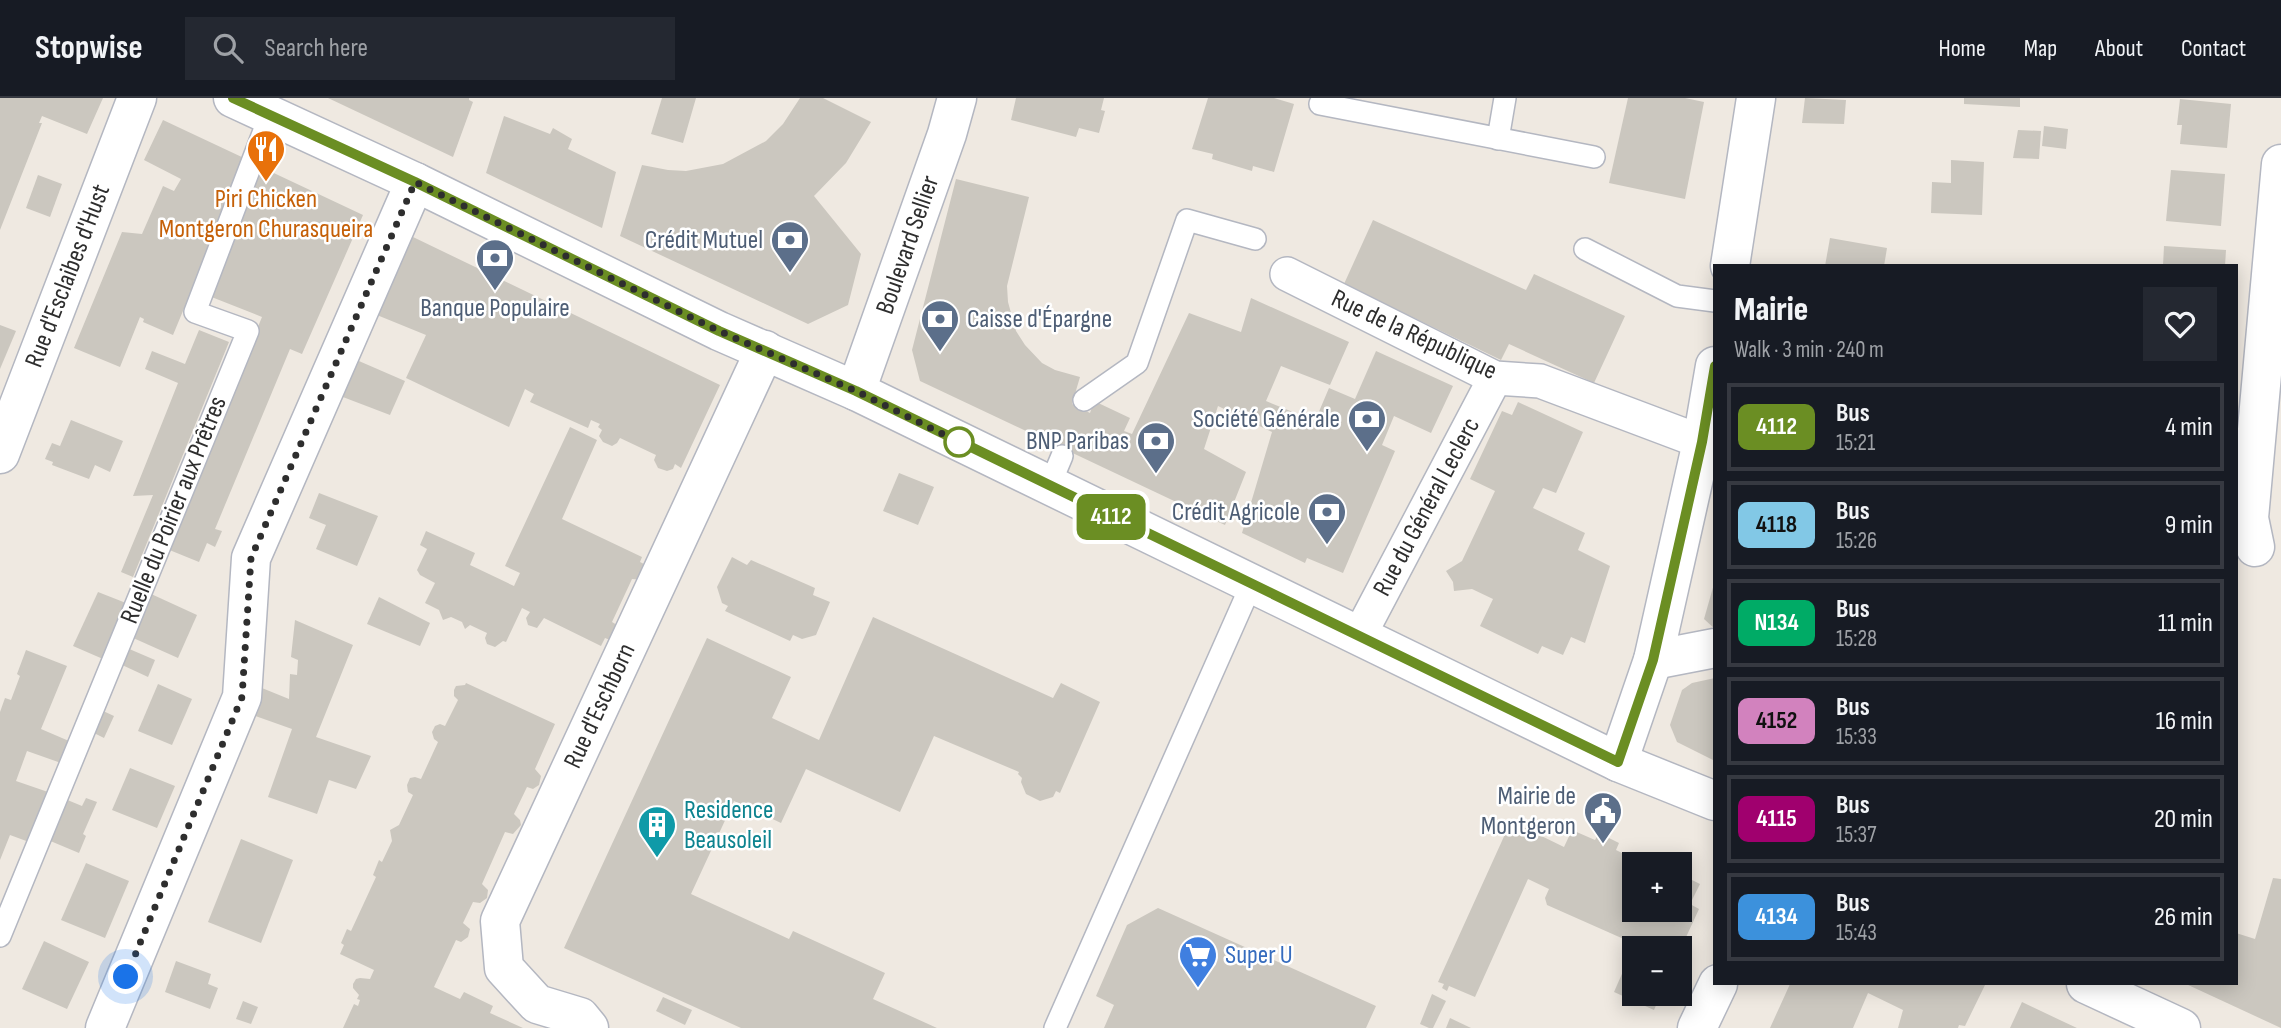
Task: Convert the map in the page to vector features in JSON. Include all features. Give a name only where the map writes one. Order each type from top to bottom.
[{"type":"street","name":"Rue d'Esclaibes d'Hust","points":[[0,454],[137,98]]},
{"type":"street","points":[[233,98],[415,182],[719,331],[856,391],[1056,471],[1252,583],[1618,762],[1713,800]]},
{"type":"street","name":"Boulevard Sellier","points":[[856,391],[947,134],[957,98]]},
{"type":"street","points":[[1730,264],[1756,98]]},
{"type":"street","points":[[2257,548],[2249,517],[2281,164]]},
{"type":"street","points":[[105,1028],[242,697],[251,558],[415,182]]},
{"type":"street","name":"Rue de la République","points":[[1287,274],[1495,378],[1540,382],[1702,442]]},
{"type":"street","name":"Rue d'Eschborn","points":[[589,1028],[580,1017],[537,1004],[504,968],[500,920],[765,350]]},
{"type":"street","name":"Rue du Général Leclerc","points":[[1359,636],[1495,378]]},
{"type":"street","points":[[1618,762],[1653,660],[1702,442],[1713,378]]},
{"type":"street","points":[[1653,660],[1713,648]]},
{"type":"street","points":[[1697,1028],[1718,985]]},
{"type":"street","points":[[2088,985],[2181,1028]]},
{"type":"lane","points":[[1499,139],[1505,98]]},
{"type":"lane","points":[[1320,104],[1594,157]]},
{"type":"lane","name":"Ruelle du Poirier aux Prêtres","points":[[0,936],[248,331],[195,312],[270,115]]},
{"type":"lane","points":[[1084,400],[1137,363],[1186,220],[1255,239]]},
{"type":"lane","points":[[1585,249],[1677,296],[1713,301]]},
{"type":"lane","points":[[1055,1028],[1252,583]]},
{"type":"building","points":[[0,98],[103,98],[87,134],[42,116],[39,123],[42,123],[0,230]]},
{"type":"building","points":[[328,98],[469,98],[473,102],[453,157]]},
{"type":"building","points":[[662,98],[696,98],[683,143],[651,134]]},
{"type":"building","points":[[800,98],[823,98],[871,122],[846,163],[814,196],[861,254],[848,305],[808,324],[620,236],[642,165],[686,171],[723,164],[766,141],[783,124]]},
{"type":"building","points":[[1016,98],[1104,98],[1101,110],[1105,111],[1099,133],[1079,128],[1076,137],[1011,120]]},
{"type":"building","points":[[1208,98],[1274,98],[1294,104],[1274,172],[1253,166],[1252,171],[1212,159],[1213,154],[1192,149]]},
{"type":"building","points":[[1628,98],[1685,98],[1704,102],[1685,199],[1609,183]]},
{"type":"building","points":[[1805,98],[1846,100],[1844,124],[1802,123]]},
{"type":"building","points":[[1964,98],[2020,98],[2020,107],[1964,104]]},
{"type":"building","points":[[2180,99],[2231,104],[2227,148],[2180,144],[2182,125],[2177,125]]},
{"type":"building","points":[[504,116],[550,134],[553,128],[572,139],[568,149],[616,172],[602,228],[486,173]]},
{"type":"building","points":[[163,120],[246,159],[173,335],[143,322],[144,319],[140,317],[120,367],[74,348],[122,232],[142,234],[163,186],[174,191],[181,179],[144,160]]},
{"type":"building","points":[[2044,126],[2068,129],[2066,149],[2042,146]]},
{"type":"building","points":[[2018,130],[2041,131],[2039,159],[2013,158]]},
{"type":"building","points":[[1951,160],[1984,162],[1982,215],[1931,213],[1932,182],[1951,183]]},
{"type":"building","points":[[261,167],[363,215],[302,354],[290,349],[215,529],[222,531],[215,547],[207,543],[199,562],[167,549],[262,317],[209,296]]},
{"type":"building","points":[[2171,170],[2225,174],[2221,226],[2166,221]]},
{"type":"building","points":[[38,175],[62,184],[50,217],[26,208]]},
{"type":"building","points":[[956,179],[1029,197],[1007,286],[1008,302],[1016,331],[1042,363],[1080,377],[1072,404],[1090,413],[1094,401],[1130,418],[1124,431],[1132,434],[1189,313],[1241,332],[1251,298],[1349,342],[1330,385],[1281,366],[1266,401],[1315,421],[1329,388],[1355,399],[1376,351],[1453,386],[1431,433],[1394,416],[1382,445],[1395,451],[1343,573],[1307,558],[1305,563],[1242,533],[1272,432],[1218,406],[1204,449],[1246,472],[1225,525],[920,381],[912,350]]},
{"type":"building","points":[[1373,220],[1526,290],[1534,274],[1625,316],[1594,383],[1509,344],[1501,360],[1344,284]]},
{"type":"building","points":[[413,237],[720,385],[681,468],[675,464],[673,469],[667,471],[658,468],[654,460],[656,455],[620,438],[612,446],[603,442],[599,436],[602,430],[598,427],[600,424],[591,420],[588,428],[530,402],[534,394],[525,389],[509,427],[406,378],[426,335],[372,313],[403,241]]},
{"type":"building","points":[[1830,238],[1887,248],[1884,264],[1825,264]]},
{"type":"building","points":[[2164,246],[2226,250],[2225,264],[2163,264]]},
{"type":"building","points":[[0,325],[16,331],[0,369]]},
{"type":"building","points":[[199,330],[229,342],[133,577],[121,572],[153,495],[133,496],[178,383],[145,369],[152,351],[185,364]]},
{"type":"building","points":[[352,358],[405,381],[390,415],[335,394]]},
{"type":"building","points":[[1518,402],[1583,432],[1556,493],[1543,488],[1533,508],[1585,533],[1578,550],[1610,566],[1585,643],[1571,637],[1563,655],[1542,646],[1538,654],[1480,626],[1493,599],[1472,589],[1454,591],[1453,582],[1446,571],[1462,561],[1495,491],[1470,479],[1502,411],[1512,415]]},
{"type":"building","points":[[71,420],[123,441],[110,472],[95,465],[89,479],[52,465],[53,462],[45,459],[52,443],[60,446]]},
{"type":"building","points":[[570,427],[597,440],[562,519],[642,557],[640,562],[647,570],[643,580],[632,579],[612,622],[617,625],[610,640],[605,638],[601,646],[544,618],[537,628],[528,625],[526,618],[530,612],[522,608],[506,642],[503,641],[495,647],[487,644],[487,633],[470,625],[465,629],[462,622],[451,617],[443,620],[439,610],[425,603],[435,583],[420,575],[417,570],[427,549],[420,545],[426,531],[475,553],[470,565],[514,586],[520,573],[505,566]]},
{"type":"building","points":[[899,473],[934,487],[918,525],[883,511]]},
{"type":"building","points":[[319,493],[378,516],[357,566],[316,549],[326,525],[309,518]]},
{"type":"building","points":[[732,557],[747,565],[751,560],[815,588],[813,595],[830,602],[816,635],[802,639],[793,635],[790,641],[725,611],[728,606],[722,603],[717,587]]},
{"type":"building","points":[[1713,588],[1713,627],[1704,619]]},
{"type":"building","points":[[98,592],[126,603],[103,659],[73,646]]},
{"type":"building","points":[[149,593],[197,615],[178,658],[131,637]]},
{"type":"building","points":[[379,597],[430,623],[420,646],[367,624]]},
{"type":"building","name":"Residence Beausoleil","points":[[873,617],[1053,698],[1061,683],[1100,702],[1060,793],[1056,791],[1053,797],[1040,801],[1026,794],[1019,772],[934,736],[900,812],[806,769],[781,823],[734,801],[691,894],[789,939],[793,931],[885,973],[873,999],[937,1028],[741,1028],[564,948],[707,638],[791,677],[772,718],[819,740]]},
{"type":"building","points":[[295,620],[353,645],[316,737],[371,756],[356,789],[329,780],[317,814],[268,797],[292,729],[250,714],[257,686],[289,699],[290,674],[297,675],[298,660],[291,657]]},
{"type":"building","points":[[127,648],[155,660],[148,677],[120,664]]},
{"type":"building","points":[[26,650],[67,666],[41,729],[69,741],[61,763],[27,751],[16,781],[48,792],[29,842],[10,835],[0,860],[0,712],[5,698],[11,700]]},
{"type":"building","points":[[1713,678],[1713,760],[1677,742],[1670,725],[1682,690],[1692,683]]},
{"type":"building","points":[[466,683],[555,724],[535,769],[541,776],[539,785],[533,789],[527,787],[514,814],[521,825],[513,834],[505,832],[482,884],[488,890],[487,898],[480,903],[473,902],[463,923],[470,929],[468,937],[461,942],[456,940],[434,987],[460,999],[464,992],[493,1006],[490,1013],[523,1028],[343,1028],[354,1004],[358,1006],[360,1000],[357,999],[359,995],[353,984],[356,979],[370,979],[374,970],[340,954],[344,945],[341,943],[347,929],[351,931],[376,877],[373,875],[379,860],[382,862],[392,841],[390,830],[399,825],[413,795],[408,792],[410,778],[421,779],[438,742],[432,732],[435,726],[445,726],[458,700],[454,696],[454,690],[456,686]]},
{"type":"building","points":[[158,684],[192,699],[172,745],[138,731]]},
{"type":"building","points":[[101,710],[114,716],[104,738],[92,732]]},
{"type":"building","points":[[130,768],[175,786],[157,828],[112,810]]},
{"type":"building","points":[[86,798],[97,802],[83,834],[86,836],[79,853],[48,840],[65,799],[82,806]]},
{"type":"building","points":[[1511,821],[1564,847],[1572,830],[1595,840],[1599,833],[1619,843],[1616,850],[1622,853],[1622,922],[1692,922],[1692,905],[1699,909],[1687,936],[1622,936],[1622,938],[1547,905],[1545,898],[1549,889],[1528,879],[1475,997],[1449,986],[1447,991],[1442,988],[1444,984],[1438,982]]},
{"type":"building","points":[[241,839],[293,860],[261,943],[208,922]]},
{"type":"building","points":[[86,863],[129,881],[105,938],[61,920]]},
{"type":"building","points":[[2273,878],[2281,879],[2281,1028],[2188,985],[2238,985],[2238,934],[2255,939]]},
{"type":"building","points":[[1692,880],[1700,884],[1692,900]]},
{"type":"building","points":[[1158,908],[1376,1006],[1366,1028],[1104,1028],[1114,1005],[1096,996],[1127,925]]},
{"type":"building","points":[[44,941],[89,962],[67,1009],[22,989]]},
{"type":"building","points":[[176,961],[211,974],[208,984],[218,988],[210,1009],[165,992]]},
{"type":"building","points":[[1622,974],[1622,996],[1614,992]]},
{"type":"building","points":[[1790,985],[1985,985],[1965,1026],[1959,1025],[1958,1028],[1898,1028],[1903,1010],[1868,993],[1853,1028],[1770,1028]]},
{"type":"building","points":[[1432,994],[1446,1001],[1433,1028],[1429,1028],[1420,1024]]},
{"type":"building","points":[[663,997],[692,1010],[685,1025],[656,1011]]},
{"type":"building","points":[[243,1001],[258,1007],[251,1024],[236,1019]]},
{"type":"building","points":[[2022,1002],[2062,1021],[2077,1028],[2010,1028]]},
{"type":"building","points":[[1450,1018],[1471,1028],[1446,1028]]},
{"type":"bus line","name":"4112","points":[[233,98],[415,182],[719,331],[856,391],[1618,762],[1653,660],[1702,442],[1713,379]]},
{"type":"place","name":"Piri Chicken Montgeron Churasqueira","points":[[266,183]]},
{"type":"place","name":"Crédit Mutuel","points":[[790,274]]},
{"type":"place","name":"Banque Populaire","points":[[495,292]]},
{"type":"place","name":"Caisse d'Épargne","points":[[940,353]]},
{"type":"place","name":"Société Générale","points":[[1367,453]]},
{"type":"place","name":"BNP Paribas","points":[[1156,475]]},
{"type":"place","name":"Crédit Agricole","points":[[1327,546]]},
{"type":"place","name":"Mairie de Montgeron","points":[[1603,845]]},
{"type":"place","name":"Residence Beausoleil","points":[[657,859]]},
{"type":"place","name":"Super U","points":[[1198,989]]},
{"type":"route","points":[[126,977],[242,697],[251,558],[415,182],[719,331],[856,391],[959,442]]}]
